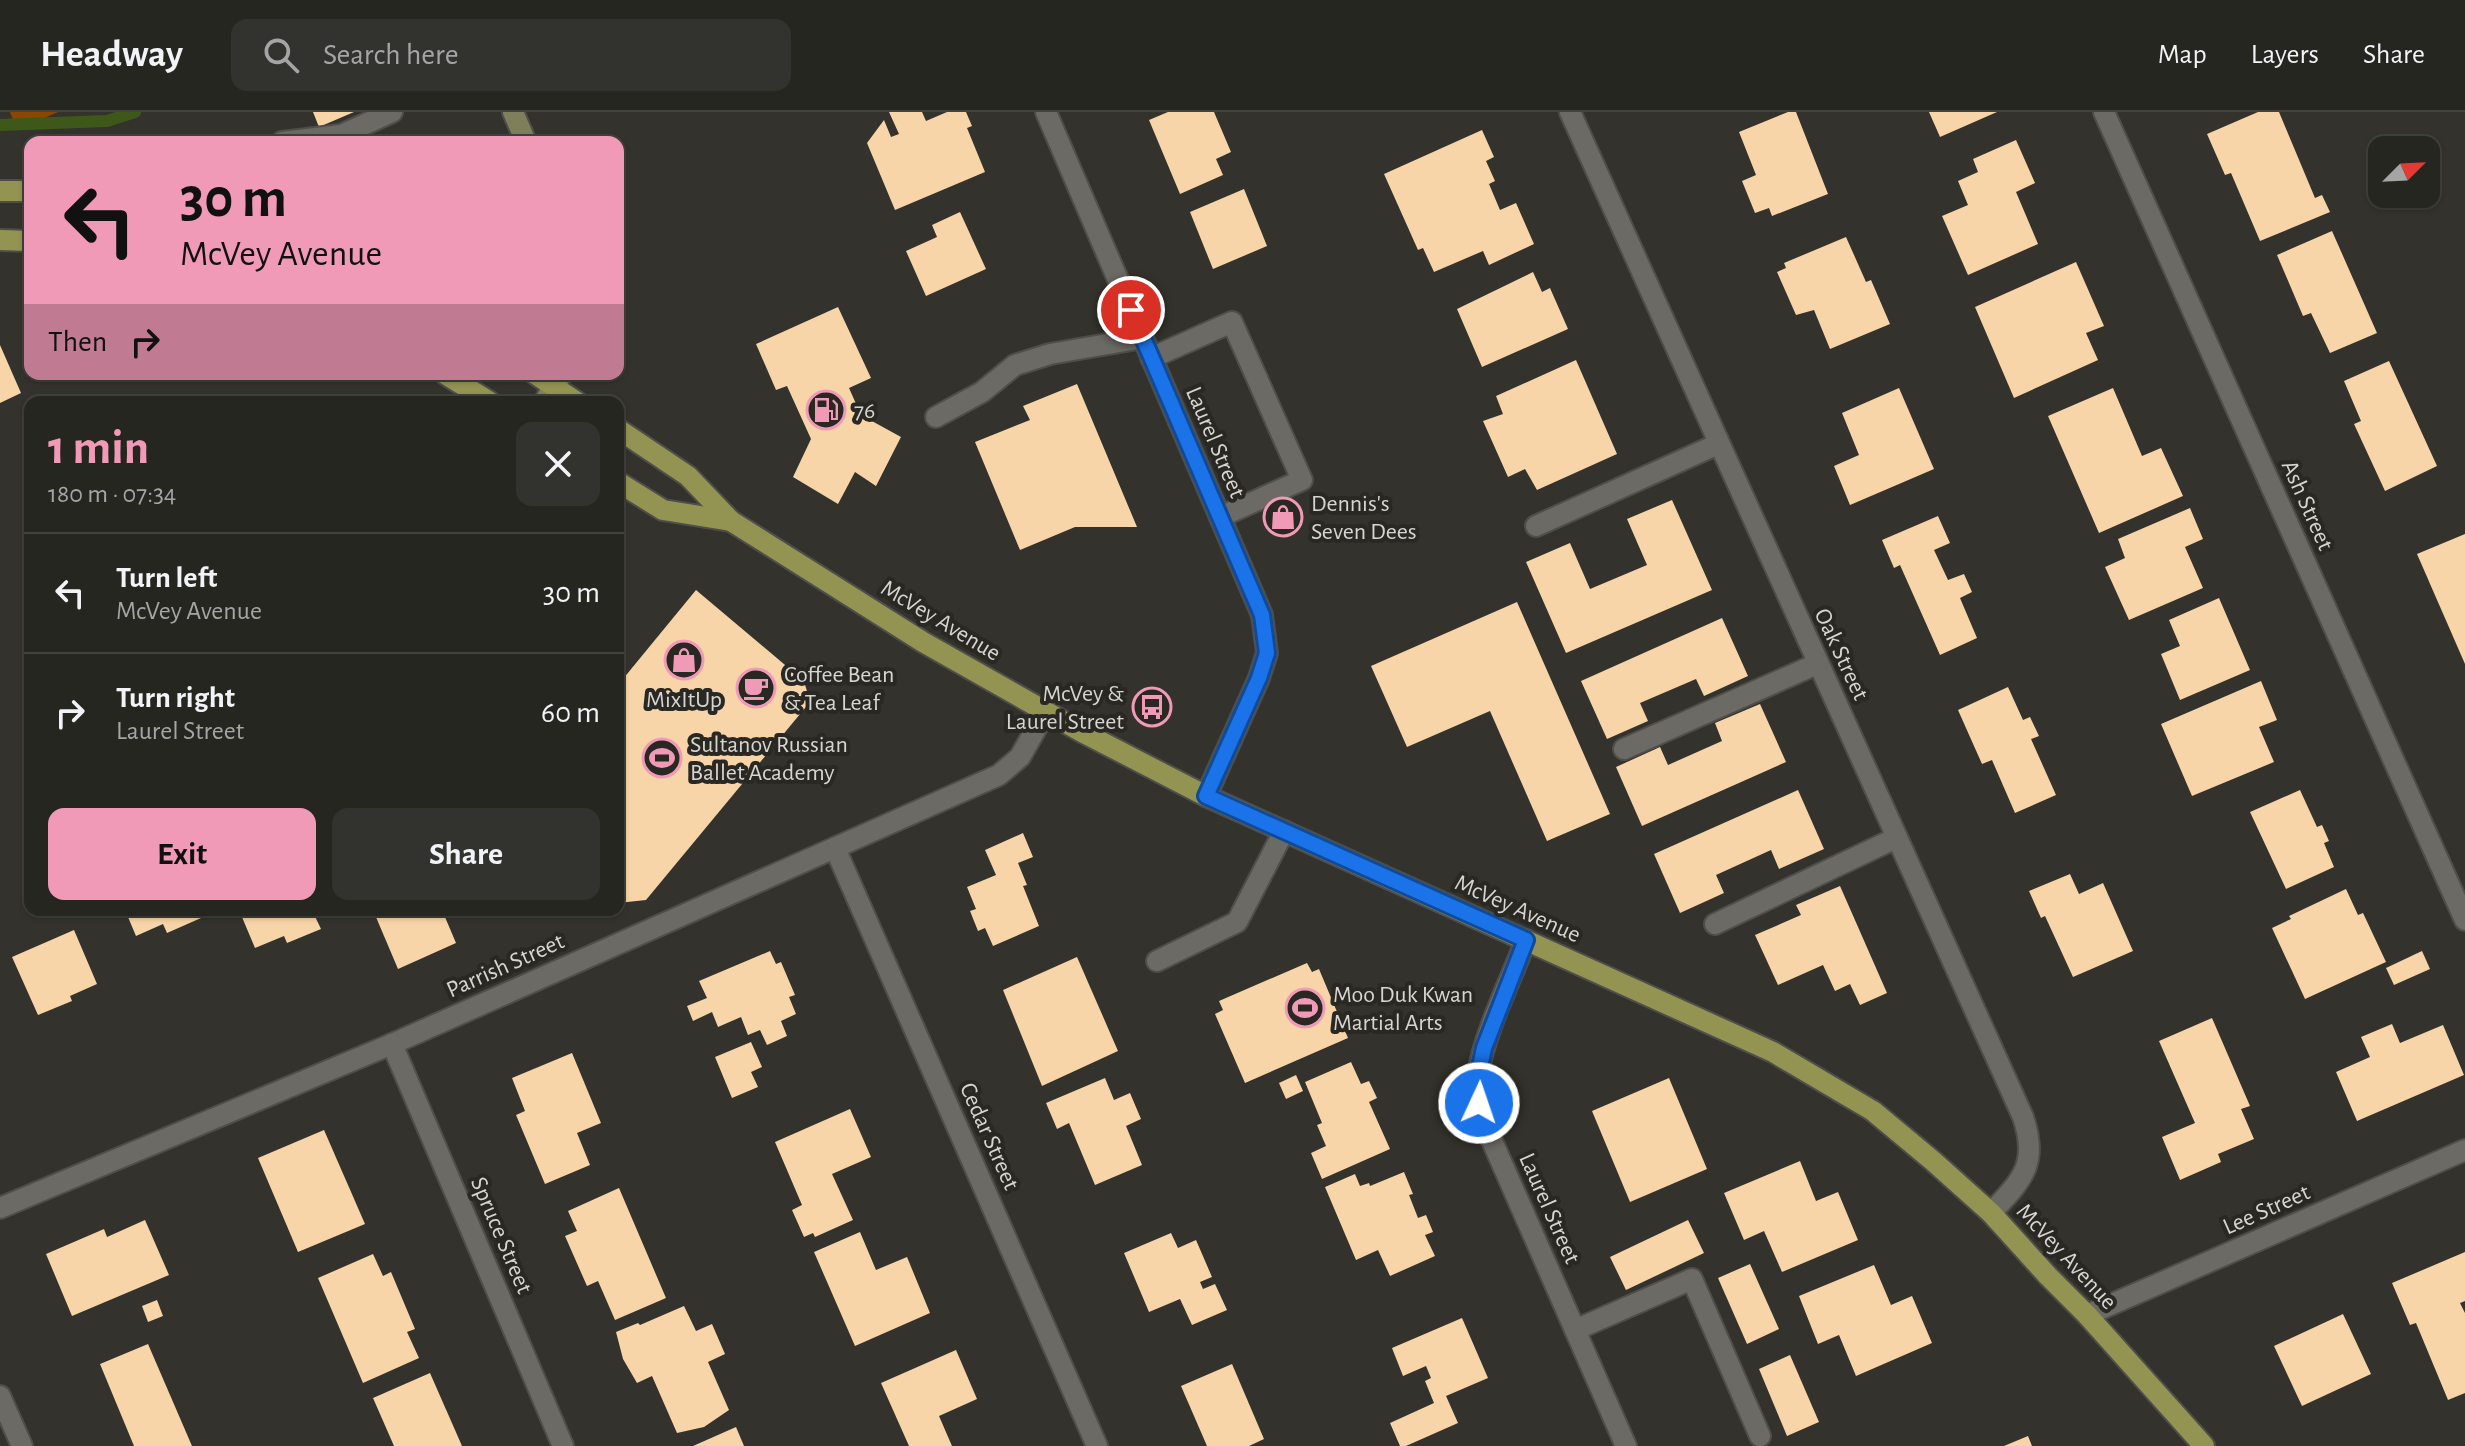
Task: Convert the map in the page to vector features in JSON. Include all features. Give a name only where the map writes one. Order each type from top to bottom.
[{"type":"main road","points":[[513,112],[523,136]]},
{"type":"main road","points":[[0,191],[24,191]]},
{"type":"main road","points":[[0,240],[24,241]]},
{"type":"main road","points":[[455,380],[480,396]]},
{"type":"main road","name":"McVey Avenue","points":[[624,433],[688,476],[731,521],[923,642],[1046,711],[1206,796],[1773,1052],[1873,1111],[1991,1213],[2204,1446]]},
{"type":"main road","name":"McVey Avenue","points":[[624,486],[663,510],[731,521]]},
{"type":"street","points":[[333,136],[392,112]]},
{"type":"street","name":"Laurel Street","points":[[1046,112],[1262,615],[1267,653],[1259,678],[1206,796]]},
{"type":"street","name":"Oak Street","points":[[1570,112],[2028,1131],[2026,1171],[2021,1181],[1991,1213]]},
{"type":"street","name":"Ash Street","points":[[2104,112],[2465,920]]},
{"type":"street","points":[[1151,358],[1232,322],[1302,480],[1220,517]]},
{"type":"street","points":[[936,417],[982,392],[1015,365],[1050,354],[1143,338]]},
{"type":"street","points":[[1536,526],[1718,444]]},
{"type":"street","points":[[1624,749],[1817,664]]},
{"type":"street","name":"Parrish Street","points":[[0,1208],[392,1044],[999,775],[1020,757],[1046,711]]},
{"type":"street","points":[[1157,961],[1237,922],[1284,831]]},
{"type":"street","points":[[1715,924],[1896,838]]},
{"type":"street","name":"Cedar Street","points":[[835,848],[1097,1446]]},
{"type":"street","name":"Laurel Street","points":[[1526,940],[1484,1048],[1478,1076],[1479,1103],[1489,1134],[1626,1446]]},
{"type":"street","name":"Spruce Street","points":[[392,1044],[563,1446]]},
{"type":"street","name":"Lee Street","points":[[2087,1315],[2465,1150]]},
{"type":"street","points":[[1575,1330],[1692,1279],[1760,1436]]},
{"type":"street","points":[[0,1396],[22,1446]]},
{"type":"shaded area","points":[[10,112],[58,112],[17,130]]},
{"type":"building","points":[[313,112],[354,112],[319,127]]},
{"type":"building","points":[[889,112],[922,112],[926,121],[947,112],[966,112],[972,126],[967,128],[985,172],[895,210],[867,143],[884,120],[891,137],[899,134]]},
{"type":"building","points":[[1168,112],[1214,112],[1231,152],[1216,159],[1223,175],[1180,194],[1149,120]]},
{"type":"building","points":[[1788,112],[1796,112],[1828,194],[1772,216],[1769,208],[1755,213],[1742,181],[1756,175],[1739,132]]},
{"type":"building","points":[[1929,112],[1997,112],[1940,137]]},
{"type":"building","points":[[2258,112],[2279,112],[2315,198],[2322,195],[2330,212],[2260,241],[2231,173],[2225,175],[2207,134]]},
{"type":"building","points":[[1482,130],[1494,157],[1486,161],[1495,181],[1489,184],[1500,210],[1516,203],[1534,244],[1489,265],[1483,251],[1434,272],[1423,248],[1418,250],[1384,174]]},
{"type":"building","points":[[2016,140],[2035,183],[2016,192],[2038,244],[1968,275],[1942,216],[1968,205],[1958,181],[1978,172],[1973,159]]},
{"type":"building","points":[[1244,189],[1267,246],[1213,269],[1190,212]]},
{"type":"building","points":[[960,212],[986,269],[926,296],[906,251],[937,237],[932,225]]},
{"type":"building","points":[[2332,231],[2377,333],[2330,353],[2311,313],[2303,316],[2277,255]]},
{"type":"building","points":[[1846,237],[1866,282],[1871,280],[1890,324],[1830,349],[1814,310],[1796,315],[1777,272],[1786,268],[1784,263]]},
{"type":"building","points":[[2076,262],[2104,326],[2086,333],[2098,360],[2014,398],[1975,307]]},
{"type":"building","points":[[1533,272],[1542,292],[1550,288],[1568,329],[1482,367],[1457,309]]},
{"type":"building","points":[[838,307],[871,378],[849,388],[861,415],[901,437],[876,486],[855,472],[838,504],[793,477],[811,439],[787,386],[776,390],[756,344]]},
{"type":"building","points":[[0,345],[21,393],[0,403]]},
{"type":"building","points":[[1576,360],[1617,454],[1537,490],[1525,469],[1508,477],[1483,421],[1503,414],[1496,396]]},
{"type":"building","points":[[2389,361],[2437,466],[2385,491],[2354,424],[2361,421],[2344,381]]},
{"type":"building","points":[[1077,384],[1137,527],[1075,527],[1020,550],[975,442],[1030,420],[1023,406]]},
{"type":"building","points":[[1899,388],[1934,469],[1850,505],[1834,466],[1859,455],[1842,413]]},
{"type":"building","points":[[2113,388],[2142,456],[2161,448],[2183,496],[2099,533],[2048,416]]},
{"type":"building","points":[[1672,500],[1712,590],[1566,653],[1526,562],[1570,543],[1590,589],[1647,565],[1627,519]]},
{"type":"building","points":[[2190,508],[2203,539],[2185,547],[2203,588],[2129,620],[2105,567],[2125,558],[2118,539]]},
{"type":"building","points":[[1938,516],[1950,543],[1934,550],[1948,580],[1964,574],[1972,592],[1960,598],[1977,638],[1940,655],[1900,565],[1894,568],[1882,540]]},
{"type":"building","points":[[2465,534],[2465,664],[2417,554]]},
{"type":"building","points":[[696,590],[804,681],[810,702],[646,900],[624,902],[624,678]]},
{"type":"building","points":[[2219,598],[2250,670],[2180,700],[2161,654],[2180,646],[2169,620]]},
{"type":"building","points":[[1517,602],[1610,814],[1547,841],[1490,711],[1407,747],[1371,666]]},
{"type":"building","points":[[1722,618],[1748,676],[1704,696],[1696,679],[1640,703],[1648,721],[1607,739],[1581,681]]},
{"type":"building","points":[[2261,681],[2277,720],[2259,727],[2274,762],[2192,796],[2161,724]]},
{"type":"building","points":[[2008,687],[2023,720],[2030,717],[2039,736],[2031,739],[2056,795],[2015,813],[1992,760],[1982,764],[1958,710]]},
{"type":"building","points":[[1760,704],[1786,762],[1642,826],[1616,767],[1660,747],[1668,765],[1722,741],[1715,723]]},
{"type":"building","points":[[1798,790],[1824,849],[1779,869],[1771,850],[1716,875],[1724,893],[1680,913],[1654,854]]},
{"type":"building","points":[[2300,790],[2317,827],[2322,825],[2329,841],[2324,843],[2334,867],[2286,889],[2250,812]]},
{"type":"building","points":[[1023,833],[1033,857],[1018,863],[1027,885],[1023,886],[1039,926],[993,946],[985,928],[978,931],[970,911],[976,909],[967,887],[996,875],[985,850]]},
{"type":"building","points":[[2070,874],[2079,894],[2103,883],[2133,951],[2073,977],[2045,916],[2041,918],[2029,891]]},
{"type":"building","points":[[1840,886],[1887,993],[1860,1005],[1850,984],[1835,991],[1823,965],[1778,985],[1755,935],[1801,915],[1796,905]]},
{"type":"building","points":[[2346,889],[2358,915],[2363,913],[2386,962],[2305,999],[2272,928],[2291,919],[2289,916]]},
{"type":"building","points":[[128,916],[201,918],[167,933],[163,924],[136,936]]},
{"type":"building","points":[[242,916],[315,916],[321,929],[287,943],[284,936],[255,948]]},
{"type":"building","points":[[376,916],[445,916],[456,943],[398,969]]},
{"type":"building","points":[[74,930],[97,984],[70,996],[72,1001],[38,1015],[12,957]]},
{"type":"building","points":[[770,951],[776,964],[781,962],[795,995],[789,997],[796,1014],[781,1021],[787,1036],[767,1045],[760,1030],[748,1035],[741,1017],[718,1027],[712,1012],[693,1021],[687,1006],[707,998],[699,981]]},
{"type":"building","points":[[2422,951],[2430,969],[2394,985],[2386,968]]},
{"type":"building","points":[[1077,957],[1118,1051],[1042,1086],[1003,990]]},
{"type":"building","points":[[1307,963],[1312,972],[1319,969],[1348,1038],[1245,1083],[1215,1014],[1223,1010],[1219,1001]]},
{"type":"building","points":[[2212,1018],[2250,1106],[2241,1109],[2254,1139],[2218,1154],[2221,1162],[2180,1180],[2162,1137],[2195,1123],[2159,1041]]},
{"type":"building","points":[[2392,1024],[2400,1043],[2443,1025],[2464,1075],[2357,1121],[2336,1072],[2370,1057],[2361,1037]]},
{"type":"building","points":[[751,1042],[762,1067],[751,1072],[758,1087],[732,1098],[715,1057]]},
{"type":"building","points":[[572,1053],[601,1123],[577,1133],[590,1165],[545,1184],[516,1115],[525,1111],[512,1078]]},
{"type":"building","points":[[1351,1062],[1361,1084],[1369,1081],[1377,1098],[1369,1102],[1390,1149],[1322,1179],[1311,1153],[1326,1146],[1317,1125],[1322,1123],[1305,1082]]},
{"type":"building","points":[[1296,1075],[1303,1091],[1286,1099],[1279,1083]]},
{"type":"building","points":[[1105,1078],[1114,1100],[1130,1093],[1141,1119],[1126,1126],[1142,1165],[1095,1185],[1069,1123],[1057,1129],[1046,1103]]},
{"type":"building","points":[[1669,1078],[1707,1169],[1630,1202],[1592,1111]]},
{"type":"building","points":[[850,1109],[871,1157],[832,1174],[853,1220],[815,1237],[813,1233],[804,1237],[792,1210],[802,1205],[775,1142]]},
{"type":"building","points":[[324,1130],[365,1224],[298,1252],[258,1158]]},
{"type":"building","points":[[1800,1161],[1816,1201],[1838,1192],[1858,1240],[1782,1272],[1764,1231],[1744,1240],[1724,1193]]},
{"type":"building","points":[[1404,1172],[1418,1218],[1426,1215],[1433,1232],[1425,1235],[1435,1256],[1390,1276],[1378,1250],[1356,1260],[1325,1187],[1355,1174],[1360,1186],[1369,1183],[1370,1186]]},
{"type":"building","points":[[619,1188],[666,1298],[615,1320],[598,1281],[587,1286],[565,1236],[577,1231],[568,1211]]},
{"type":"building","points":[[145,1220],[169,1275],[72,1316],[46,1254],[104,1229],[107,1237]]},
{"type":"building","points":[[1688,1220],[1704,1253],[1626,1290],[1610,1257]]},
{"type":"building","points":[[860,1232],[876,1270],[907,1257],[930,1313],[855,1346],[814,1252]]},
{"type":"building","points":[[1171,1233],[1178,1248],[1196,1240],[1212,1277],[1200,1282],[1203,1289],[1215,1284],[1227,1310],[1192,1325],[1180,1299],[1149,1312],[1124,1253]]},
{"type":"building","points":[[2465,1252],[2465,1301],[2460,1303],[2465,1313],[2465,1393],[2448,1400],[2416,1323],[2410,1325],[2392,1283]]},
{"type":"building","points":[[373,1254],[383,1276],[391,1272],[415,1329],[407,1332],[419,1358],[363,1383],[318,1278]]},
{"type":"building","points":[[1750,1264],[1779,1329],[1747,1344],[1718,1278]]},
{"type":"building","points":[[1874,1265],[1891,1305],[1912,1296],[1932,1343],[1856,1376],[1839,1335],[1818,1344],[1799,1296]]},
{"type":"building","points":[[157,1300],[163,1316],[148,1322],[142,1306]]},
{"type":"building","points":[[684,1306],[696,1331],[712,1324],[725,1354],[708,1362],[729,1410],[704,1427],[677,1433],[652,1376],[637,1383],[623,1359],[616,1332]]},
{"type":"building","points":[[2343,1314],[2371,1374],[2302,1406],[2274,1346]]},
{"type":"building","points":[[1462,1318],[1488,1378],[1446,1396],[1458,1423],[1400,1446],[1390,1423],[1434,1403],[1425,1381],[1431,1378],[1426,1366],[1403,1376],[1392,1348]]},
{"type":"building","points":[[148,1344],[192,1446],[134,1446],[100,1364]]},
{"type":"building","points":[[956,1350],[977,1399],[939,1416],[952,1446],[909,1446],[881,1383]]},
{"type":"building","points":[[1790,1355],[1819,1422],[1787,1436],[1759,1369]]},
{"type":"building","points":[[1232,1364],[1264,1439],[1249,1446],[1207,1446],[1181,1386]]},
{"type":"building","points":[[430,1373],[462,1446],[394,1446],[373,1398]]},
{"type":"building","points":[[736,1427],[744,1446],[693,1446]]},
{"type":"building","points":[[2028,1436],[2032,1446],[2004,1446]]},
{"type":"waterway","points":[[0,125],[107,121],[135,112]]},
{"type":"place","name":"76","points":[[826,410]]},
{"type":"place","name":"Dennis's Seven Dees","points":[[1283,517]]},
{"type":"place","name":"MixItUp","points":[[684,660]]},
{"type":"place","name":"Coffee Bean & Tea Leaf","points":[[756,688]]},
{"type":"place","name":"McVey & Laurel Street","points":[[1152,707]]},
{"type":"place","name":"Sultanov Russian Ballet Academy","points":[[662,758]]},
{"type":"place","name":"Moo Duk Kwan Martial Arts","points":[[1305,1008]]},
{"type":"route","points":[[1131,310],[1262,615],[1267,653],[1259,678],[1206,796],[1526,940],[1484,1048],[1478,1076],[1479,1103]]}]
